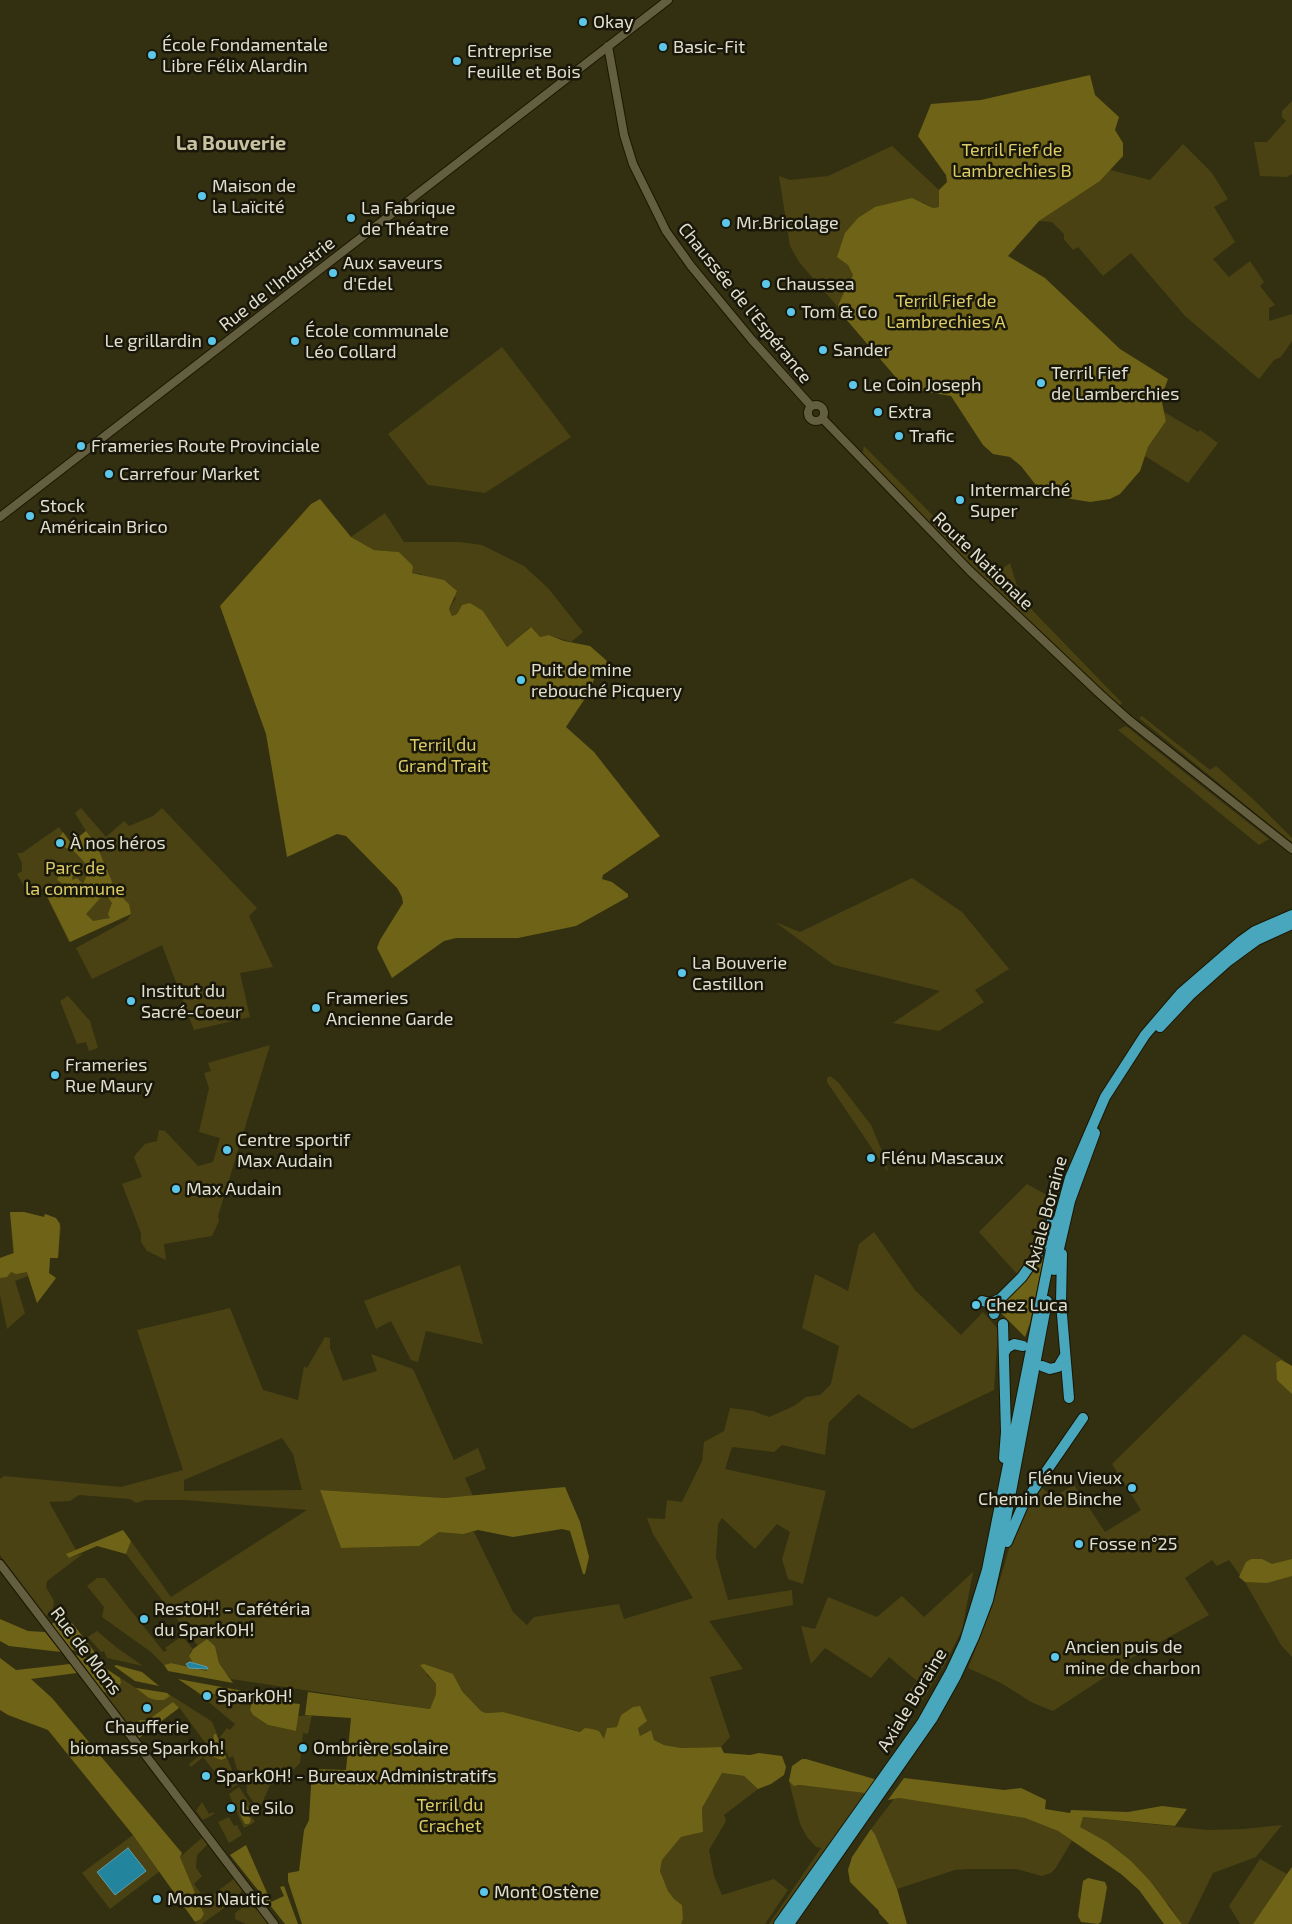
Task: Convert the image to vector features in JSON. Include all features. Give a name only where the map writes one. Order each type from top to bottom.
[{"type":"highway","name":"Axiale Boraine","points":[[1036,1340],[1065,1193],[1081,1148],[1105,1096],[1129,1058],[1163,1012],[1203,971],[1255,932],[1292,915]]},
{"type":"highway","name":"Axiale Boraine","points":[[1036,1340],[1067,1214],[1085,1157],[1108,1103],[1120,1083],[1156,1032],[1190,994],[1227,962],[1257,940],[1292,924]]},
{"type":"highway","points":[[982,1301],[990,1303],[1000,1298],[1022,1277],[1038,1254],[1065,1193]]},
{"type":"highway","points":[[1067,1214],[1061,1275],[1064,1356],[1069,1398]]},
{"type":"highway","points":[[994,1314],[1000,1298]]},
{"type":"highway","points":[[999,1511],[1006,1432],[1003,1324]]},
{"type":"highway","points":[[1030,1376],[1036,1340]]},
{"type":"highway","points":[[1004,1353],[1007,1348],[1014,1344],[1023,1346]]},
{"type":"highway","points":[[1042,1366],[1050,1369],[1058,1367],[1063,1362],[1064,1356]]},
{"type":"highway","name":"Axiale Boraine","points":[[965,1650],[987,1570],[1030,1376]]},
{"type":"highway","name":"Axiale Boraine","points":[[779,1924],[932,1719],[988,1600],[1003,1534],[1030,1376]]},
{"type":"highway","points":[[988,1600],[1016,1519],[1083,1418]]},
{"type":"highway","name":"Axiale Boraine","points":[[789,1924],[874,1797]]},
{"type":"main road","name":"Rue de l'Industrie","points":[[0,517],[668,0]]},
{"type":"main road","name":"Chaussée de l'Espérance","points":[[608,46],[624,135],[633,164],[666,231],[691,266],[752,340],[811,406],[808,410],[809,418],[816,421],[822,418]]},
{"type":"main road","name":"Route Nationale","points":[[822,418],[970,571],[1129,720],[1292,850]]},
{"type":"main road","name":"Rue de Mons","points":[[0,1564],[274,1924]]},
{"type":"main road","points":[[232,1867],[278,1924]]},
{"type":"green space","name":"Terril Fief de Lambrechies A","points":[[1090,75],[1095,95],[1119,117],[1115,130],[1123,143],[1123,156],[1100,181],[1039,221],[1008,256],[1045,278],[1120,349],[1168,379],[1161,398],[1166,421],[1148,447],[1140,471],[1120,494],[1110,499],[1090,502],[1047,495],[1035,484],[1021,466],[1010,457],[993,454],[983,445],[951,396],[905,388],[839,311],[838,305],[853,275],[848,265],[837,257],[845,233],[858,218],[875,207],[912,198],[933,208],[939,207],[939,190],[947,182],[946,175],[918,136],[931,104],[981,100]]},
{"type":"green space","points":[[1292,101],[1292,174],[1287,177],[1260,176],[1254,142],[1267,142],[1286,121],[1282,117],[1282,111]]},
{"type":"green space","points":[[1183,144],[1212,173],[1228,199],[1214,207],[1235,242],[1213,259],[1229,277],[1250,261],[1264,282],[1260,286],[1275,305],[1269,308],[1269,321],[1292,314],[1292,341],[1281,357],[1274,360],[1259,379],[1185,316],[1131,253],[1103,276],[1078,247],[1073,250],[1064,239],[1064,234],[1052,222],[1039,221],[1100,181],[1110,170],[1150,180]]},
{"type":"green space","points":[[892,146],[939,190],[939,207],[933,208],[922,202],[848,265],[853,275],[837,306],[799,262],[790,246],[779,176],[790,180],[828,176]]},
{"type":"green space","points":[[502,347],[571,437],[485,493],[428,485],[388,434]]},
{"type":"green space","points":[[1164,412],[1198,432],[1200,430],[1218,443],[1188,483],[1145,456],[1148,447],[1166,421]]},
{"type":"green space","points":[[864,446],[958,541],[995,574],[1010,563],[1018,589],[1033,611],[1122,703],[1119,706],[982,578],[862,456]]},
{"type":"green space","name":"Terril du Grand Trait","points":[[320,499],[351,537],[374,550],[399,552],[413,566],[412,573],[444,580],[457,591],[449,609],[452,616],[457,614],[462,605],[470,603],[483,611],[507,647],[531,627],[540,637],[549,635],[564,641],[590,646],[606,660],[609,668],[595,676],[590,691],[566,727],[594,752],[660,836],[603,875],[602,879],[612,882],[628,894],[628,897],[576,926],[518,938],[456,938],[444,941],[392,978],[377,948],[403,903],[397,888],[346,836],[337,834],[287,857],[266,734],[220,606],[311,504]]},
{"type":"green space","points":[[385,513],[404,542],[459,542],[482,545],[524,566],[548,588],[583,632],[571,642],[549,635],[540,637],[530,627],[507,647],[483,611],[462,605],[457,614],[452,616],[449,609],[456,598],[421,574],[412,573],[399,552],[374,550],[351,537]]},
{"type":"green space","points":[[1142,716],[1210,770],[1216,766],[1292,838],[1292,843],[1139,718]]},
{"type":"green space","points":[[1126,726],[1269,839],[1259,845],[1118,730]]},
{"type":"green space","name":"Parc de la commune","points":[[81,808],[106,837],[124,821],[129,826],[153,816],[162,808],[257,908],[249,916],[273,967],[240,973],[250,1017],[194,1030],[162,945],[92,979],[76,948],[127,920],[131,914],[69,942],[43,889],[30,896],[17,874],[22,871],[22,863],[17,853],[22,853],[59,827],[70,843],[86,831],[75,813]]},
{"type":"green space","points":[[86,831],[96,844],[116,891],[129,904],[131,914],[70,942],[47,896],[67,892],[65,885],[57,880],[61,872],[73,872],[72,880],[77,878],[83,884],[88,873],[93,872],[75,852],[64,847],[59,838],[63,832],[71,843]],"holes":[[[103,895],[107,896],[112,903],[108,914],[110,918],[93,921],[86,914]]]},
{"type":"green space","points":[[912,878],[962,912],[1009,969],[975,990],[984,1002],[939,1031],[893,1023],[940,991],[834,965],[775,922],[800,932]]},
{"type":"green space","points":[[68,996],[90,1021],[98,1048],[89,1051],[86,1042],[77,1044],[60,1001]]},
{"type":"green space","name":"Centre sportif Max Audain","points":[[270,1045],[218,1216],[219,1221],[212,1236],[164,1244],[166,1260],[147,1251],[141,1242],[141,1233],[122,1184],[142,1177],[134,1157],[145,1144],[157,1141],[159,1130],[165,1131],[198,1166],[213,1162],[220,1138],[199,1132],[209,1088],[204,1073],[211,1071],[208,1063]]},
{"type":"green space","points":[[830,1076],[838,1082],[871,1125],[884,1156],[888,1172],[827,1082],[827,1078]]},
{"type":"green space","points":[[1027,1184],[1054,1199],[1044,1232],[1031,1258],[1017,1274],[979,1232]]},
{"type":"green space","points":[[10,1212],[24,1212],[44,1217],[45,1214],[55,1218],[61,1227],[58,1258],[50,1258],[49,1273],[56,1278],[37,1303],[28,1276],[15,1281],[25,1313],[7,1329],[0,1295],[0,1258],[13,1253]]},
{"type":"green space","points":[[10,1212],[24,1212],[44,1217],[45,1214],[56,1218],[60,1224],[58,1258],[50,1258],[49,1273],[56,1278],[37,1303],[27,1272],[16,1274],[11,1272],[7,1277],[0,1278],[0,1258],[14,1253]]},
{"type":"green space","points":[[874,1232],[915,1290],[961,1335],[983,1312],[998,1329],[994,1390],[912,1429],[858,1394],[829,1422],[825,1455],[782,1445],[774,1452],[732,1447],[725,1469],[826,1491],[803,1584],[788,1579],[782,1559],[790,1532],[777,1524],[755,1549],[722,1518],[718,1524],[716,1557],[728,1600],[792,1590],[793,1605],[709,1621],[743,1669],[710,1677],[730,1737],[721,1747],[681,1748],[664,1745],[654,1740],[650,1730],[640,1736],[633,1707],[621,1715],[618,1727],[607,1728],[605,1739],[503,1712],[486,1713],[481,1711],[462,1691],[453,1674],[426,1674],[436,1684],[436,1694],[430,1709],[231,1679],[219,1663],[215,1646],[207,1639],[198,1646],[126,1554],[131,1541],[171,1597],[307,1510],[185,1500],[146,1500],[136,1503],[130,1499],[79,1495],[70,1501],[49,1502],[76,1550],[67,1554],[69,1558],[84,1553],[47,1581],[46,1587],[54,1601],[53,1610],[46,1616],[0,1555],[0,1479],[4,1476],[121,1487],[183,1470],[137,1330],[230,1308],[263,1390],[298,1400],[304,1366],[307,1368],[325,1337],[330,1338],[330,1348],[343,1381],[377,1371],[371,1354],[413,1369],[454,1460],[478,1448],[486,1469],[465,1478],[473,1496],[443,1498],[320,1490],[341,1548],[419,1546],[438,1532],[474,1532],[513,1612],[527,1625],[534,1617],[619,1604],[624,1619],[693,1598],[653,1534],[647,1518],[665,1519],[667,1500],[682,1502],[702,1461],[704,1442],[724,1431],[730,1408],[753,1411],[769,1417],[794,1406],[806,1397],[820,1395],[831,1384],[839,1346],[802,1328],[815,1274],[848,1291],[859,1244]],"holes":[[[282,1438],[293,1454],[302,1490],[184,1491],[184,1480]]]},
{"type":"green space","points":[[1046,1246],[1030,1323],[1025,1337],[997,1309]]},
{"type":"green space","points":[[460,1265],[483,1344],[426,1331],[418,1362],[411,1360],[391,1321],[376,1329],[364,1301]]},
{"type":"green space","points":[[1244,1334],[1292,1366],[1292,1657],[1281,1645],[1245,1582],[1229,1560],[1217,1566],[1212,1560],[1185,1578],[1209,1615],[1110,1670],[1108,1675],[1053,1711],[1033,1703],[1001,1683],[968,1668],[992,1607],[1011,1542],[1030,1500],[1040,1486],[1053,1497],[1074,1485],[1105,1532],[1141,1510],[1112,1464]]},
{"type":"green space","points":[[1281,1360],[1292,1366],[1292,1394],[1277,1380],[1276,1363]]},
{"type":"green space","points":[[565,1487],[580,1522],[589,1557],[585,1574],[583,1574],[570,1531],[562,1529],[513,1537],[478,1530],[463,1534],[439,1532],[419,1546],[341,1548],[320,1490],[444,1498]]},
{"type":"green space","points":[[123,1530],[131,1541],[126,1554],[97,1546],[69,1558],[66,1554]]},
{"type":"green space","points":[[1251,1559],[1262,1559],[1272,1564],[1292,1559],[1292,1576],[1267,1583],[1245,1582],[1239,1577],[1246,1562]]},
{"type":"green space","points":[[973,1572],[962,1630],[945,1664],[918,1707],[901,1701],[917,1681],[889,1657],[871,1678],[825,1648],[811,1664],[801,1626],[815,1629],[828,1597],[877,1617],[902,1596],[924,1617]]},
{"type":"green space","points":[[97,1578],[105,1578],[164,1652],[167,1650],[165,1648],[182,1636],[193,1649],[190,1652],[193,1663],[208,1667],[207,1671],[171,1663],[164,1665],[151,1652],[102,1617],[104,1607],[87,1586]]},
{"type":"green space","points":[[59,1618],[66,1619],[73,1624],[96,1654],[72,1650],[52,1624]]},
{"type":"green space","points":[[0,1619],[28,1631],[45,1632],[61,1652],[9,1646],[0,1641]]},
{"type":"green space","points":[[97,1631],[143,1666],[107,1658],[104,1651],[101,1652],[88,1637]]},
{"type":"green space","points":[[207,1639],[215,1646],[219,1663],[233,1683],[168,1671],[164,1665],[171,1663],[207,1671],[208,1667],[193,1663],[189,1656],[193,1649]]},
{"type":"green space","points":[[76,1655],[102,1661],[105,1668],[136,1688],[167,1693],[212,1722],[238,1784],[229,1790],[203,1757],[191,1767],[189,1764],[209,1748],[179,1707],[139,1738]]},
{"type":"green space","points":[[76,1655],[102,1661],[105,1668],[120,1678],[121,1683],[111,1692],[104,1692]]},
{"type":"green space","points":[[0,1658],[16,1670],[70,1664],[77,1673],[31,1679],[52,1698],[182,1853],[180,1857],[204,1914],[201,1919],[195,1922],[133,1835],[48,1730],[8,1715],[0,1710]]},
{"type":"green space","name":"Terril du Crachet","points":[[424,1664],[453,1674],[462,1691],[481,1711],[486,1713],[503,1712],[580,1732],[585,1728],[592,1729],[599,1731],[604,1739],[607,1728],[617,1727],[621,1715],[633,1707],[640,1706],[647,1721],[638,1728],[640,1736],[651,1730],[654,1740],[664,1745],[681,1748],[721,1747],[724,1753],[750,1755],[759,1753],[782,1756],[786,1767],[784,1775],[771,1784],[758,1789],[744,1776],[722,1773],[702,1808],[703,1832],[681,1837],[662,1860],[660,1871],[668,1891],[682,1905],[683,1919],[681,1924],[302,1924],[288,1881],[288,1873],[299,1871],[304,1830],[309,1820],[312,1769],[346,1770],[351,1718],[305,1715],[308,1692],[430,1709],[436,1694],[436,1684],[420,1665]]},
{"type":"green space","points":[[114,1666],[142,1672],[159,1686],[135,1681]]},
{"type":"green space","points":[[178,1679],[287,1699],[290,1703],[300,1704],[296,1731],[268,1725],[253,1715],[250,1710],[252,1701],[232,1698],[227,1693],[202,1695]]},
{"type":"green space","points":[[136,1688],[167,1693],[170,1696],[164,1700],[156,1700],[149,1698]]},
{"type":"green space","points":[[193,1689],[202,1695],[227,1693],[245,1701],[252,1701],[250,1710],[253,1715],[268,1725],[296,1731],[298,1716],[312,1715],[308,1734],[303,1733],[300,1763],[283,1780],[270,1785],[259,1810],[247,1793],[246,1775],[237,1769],[233,1756],[229,1758],[220,1737],[227,1728],[230,1730],[235,1724]]},
{"type":"green space","points":[[173,1702],[179,1708],[139,1738],[133,1723],[148,1720]]},
{"type":"green space","points":[[214,1734],[216,1734],[226,1758],[221,1760],[214,1757],[211,1751]]},
{"type":"green space","points":[[802,1759],[881,1781],[872,1794],[800,1785],[794,1786],[789,1781],[792,1766]]},
{"type":"green space","points":[[722,1773],[744,1776],[758,1789],[724,1815],[726,1821],[709,1850],[714,1876],[722,1895],[774,1879],[788,1890],[765,1924],[681,1924],[683,1919],[660,1871],[662,1860],[681,1837],[703,1832],[702,1808]]},
{"type":"green space","points":[[904,1778],[1004,1790],[1021,1788],[1046,1800],[1045,1809],[1070,1813],[1071,1810],[1128,1812],[1162,1806],[1187,1809],[1175,1826],[1083,1817],[1080,1827],[1107,1842],[1131,1861],[1150,1881],[1182,1924],[1164,1924],[1139,1890],[1121,1874],[1058,1831],[1025,1818],[899,1798],[888,1800]]},
{"type":"green space","points":[[789,1781],[797,1786],[872,1794],[779,1924],[769,1924],[821,1848],[816,1847],[807,1837],[800,1824]]},
{"type":"green space","points":[[239,1787],[253,1808],[251,1816],[255,1822],[244,1828],[229,1794]]},
{"type":"green space","points":[[899,1798],[1025,1818],[1058,1831],[1072,1841],[1055,1869],[1051,1873],[1042,1876],[1016,1869],[955,1870],[897,1889],[875,1834],[871,1829],[894,1799]]},
{"type":"green space","points":[[202,1802],[209,1814],[213,1812],[214,1814],[203,1820],[196,1811]]},
{"type":"green space","points":[[245,1804],[250,1810],[248,1814],[251,1820],[249,1824],[245,1824],[240,1814],[241,1808]]},
{"type":"green space","points":[[229,1817],[234,1826],[237,1825],[242,1835],[229,1843],[218,1822]]},
{"type":"green space","points":[[1083,1817],[1208,1830],[1282,1825],[1256,1857],[1213,1873],[1188,1924],[1182,1924],[1169,1905],[1079,1827]]},
{"type":"green space","points":[[871,1829],[875,1834],[897,1889],[907,1924],[889,1924],[879,1911],[850,1882],[848,1870],[852,1857]]},
{"type":"green space","points":[[133,1835],[160,1871],[110,1909],[82,1873]]},
{"type":"green space","points":[[204,1836],[209,1843],[197,1855],[196,1868],[202,1876],[194,1884],[206,1900],[235,1878],[242,1887],[238,1898],[202,1924],[195,1924],[204,1914],[180,1857]]},
{"type":"green space","points":[[246,1845],[271,1902],[284,1896],[280,1887],[284,1886],[298,1924],[285,1924],[230,1855]]},
{"type":"green space","points":[[1260,1859],[1287,1874],[1253,1924],[1240,1924],[1229,1906]]},
{"type":"green space","points":[[1292,1867],[1292,1924],[1253,1924],[1287,1874]]},
{"type":"green space","points":[[1088,1878],[1105,1882],[1107,1887],[1101,1922],[1098,1924],[1081,1922],[1078,1916],[1083,1881]]},
{"type":"green space","points":[[247,1904],[256,1905],[271,1924],[246,1924],[235,1919],[235,1913]]},
{"type":"water","points":[[190,1662],[207,1667],[208,1669],[189,1668],[186,1664]]},
{"type":"water","points":[[128,1848],[146,1871],[115,1895],[97,1872]]},
{"type":"place","name":"Okay","points":[[583,22]]},
{"type":"place","name":"Basic-Fit","points":[[663,47]]},
{"type":"place","name":"École Fondamentale Libre Félix Alardin","points":[[152,55]]},
{"type":"place","name":"Entreprise Feuille et Bois","points":[[457,61]]},
{"type":"place","name":"Maison de la Laïcité","points":[[202,196]]},
{"type":"place","name":"La Fabrique de Théatre","points":[[351,218]]},
{"type":"place","name":"Mr.Bricolage","points":[[726,223]]},
{"type":"place","name":"Aux saveurs d'Edel","points":[[333,273]]},
{"type":"place","name":"Chaussea","points":[[766,284]]},
{"type":"place","name":"Tom & Co","points":[[791,312]]},
{"type":"place","name":"Le grillardin","points":[[212,341]]},
{"type":"place","name":"École communale Léo Collard","points":[[295,341]]},
{"type":"place","name":"Sander","points":[[823,350]]},
{"type":"place","name":"Terril Fief de Lamberchies","points":[[1041,383]]},
{"type":"place","name":"Le Coin Joseph","points":[[853,385]]},
{"type":"place","name":"Extra","points":[[878,412]]},
{"type":"place","name":"Trafic","points":[[899,436]]},
{"type":"place","name":"Frameries Route Provinciale","points":[[81,446]]},
{"type":"place","name":"Carrefour Market","points":[[109,474]]},
{"type":"place","name":"Intermarché Super","points":[[960,500]]},
{"type":"place","name":"Stock Américain Brico","points":[[30,516]]},
{"type":"place","name":"Puit de mine rebouché Picquery","points":[[521,680]]},
{"type":"place","name":"À nos héros","points":[[60,843]]},
{"type":"place","name":"La Bouverie Castillon","points":[[682,973]]},
{"type":"place","name":"Institut du Sacré-Coeur","points":[[131,1001]]},
{"type":"place","name":"Frameries Ancienne Garde","points":[[316,1008]]},
{"type":"place","name":"Frameries Rue Maury","points":[[55,1075]]},
{"type":"place","name":"Centre sportif Max Audain","points":[[227,1150]]},
{"type":"place","name":"Flénu Mascaux","points":[[871,1158]]},
{"type":"place","name":"Max Audain","points":[[176,1189]]},
{"type":"place","name":"Chez Luca","points":[[976,1305]]},
{"type":"place","name":"Flénu Vieux Chemin de Binche","points":[[1132,1488]]},
{"type":"place","name":"Fosse n°25","points":[[1079,1544]]},
{"type":"place","name":"RestOH! - Cafétéria du SparkOH!","points":[[144,1619]]},
{"type":"place","name":"Ancien puis de mine de charbon","points":[[1055,1657]]},
{"type":"place","name":"SparkOH!","points":[[207,1696]]},
{"type":"place","name":"Chaufferie biomasse Sparkoh!","points":[[147,1708]]},
{"type":"place","name":"Ombrière solaire","points":[[303,1748]]},
{"type":"place","name":"SparkOH! - Bureaux Administratifs","points":[[206,1776]]},
{"type":"place","name":"Le Silo","points":[[231,1808]]},
{"type":"place","name":"Mont Ostène","points":[[484,1892]]},
{"type":"place","name":"Mons Nautic","points":[[157,1899]]},
{"type":"district","name":"La Bouverie","points":[[231,143]]},
{"type":"park label","name":"Terril Fief de Lambrechies B","points":[[1012,160]]}]
